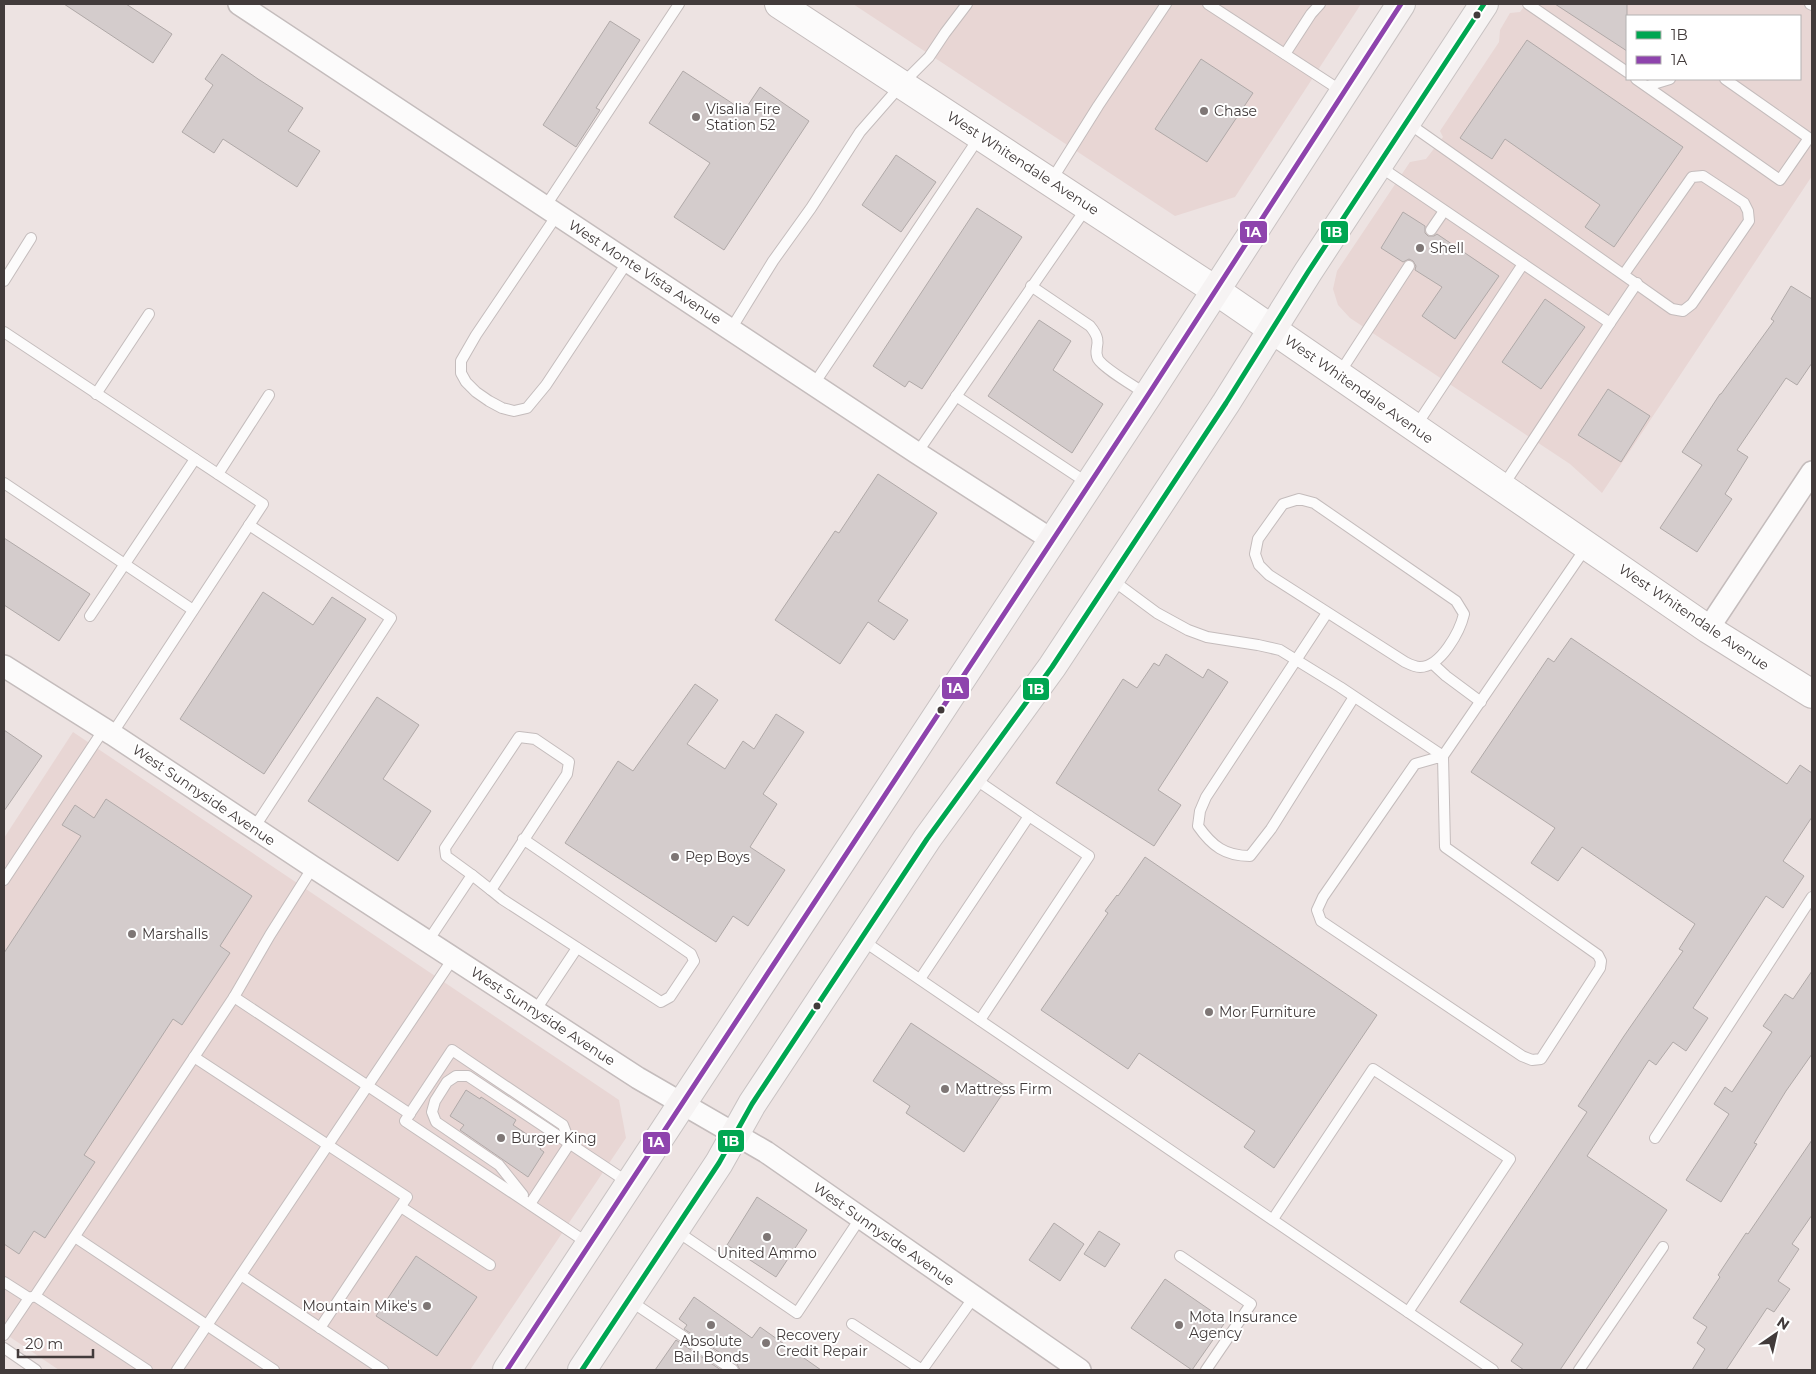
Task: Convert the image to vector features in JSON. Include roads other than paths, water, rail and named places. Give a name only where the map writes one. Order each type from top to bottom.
[{"type":"main road","points":[[507,1370],[1148,395],[1401,4]]},
{"type":"main road","points":[[582,1370],[719,1163],[752,1104],[926,839],[1047,673],[1110,579],[1484,4]]},
{"type":"street","name":"West Monte Vista Avenue","points":[[239,4],[731,328],[917,453],[1052,540]]},
{"type":"street","name":"West Whitendale Avenue","points":[[779,4],[1216,290],[1708,630],[1812,694]]},
{"type":"street","points":[[1708,630],[1812,472]]},
{"type":"street","name":"West Sunnyside Avenue","points":[[4,666],[108,731],[313,868],[454,957],[638,1078],[766,1152],[861,1217],[1073,1368]]},
{"type":"lane","points":[[628,261],[546,385],[527,408],[514,411],[502,408],[476,392],[466,382],[461,373],[461,361],[679,4]]},
{"type":"lane","points":[[731,328],[773,260],[860,132],[929,56],[967,4]]},
{"type":"lane","points":[[1050,182],[1166,4]]},
{"type":"lane","points":[[1208,4],[1343,92]]},
{"type":"lane","points":[[1285,54],[1311,14],[1320,4]]},
{"type":"lane","points":[[1528,4],[1626,71]]},
{"type":"lane","points":[[1638,80],[1780,180],[1809,138],[1726,80]]},
{"type":"lane","points":[[1647,86],[1667,80]]},
{"type":"lane","points":[[1406,122],[1672,309],[1683,311],[1688,308],[1749,221],[1750,215],[1746,206],[1703,176],[1699,175],[1692,178],[1624,274]]},
{"type":"lane","points":[[814,384],[980,136]]},
{"type":"lane","points":[[1378,165],[1610,323]]},
{"type":"lane","points":[[917,453],[1088,206]]},
{"type":"lane","points":[[1431,230],[1444,211]]},
{"type":"lane","points":[[4,281],[31,238]]},
{"type":"lane","points":[[1414,427],[1523,264]]},
{"type":"lane","points":[[1339,374],[1409,266]]},
{"type":"lane","points":[[1502,488],[1637,283]]},
{"type":"lane","points":[[1031,286],[1090,326],[1097,334],[1096,352],[1098,360],[1148,395]]},
{"type":"lane","points":[[96,394],[149,314]]},
{"type":"lane","points":[[4,332],[263,504],[193,610],[4,880]]},
{"type":"lane","points":[[218,474],[269,395]]},
{"type":"lane","points":[[956,396],[1089,484]]},
{"type":"lane","points":[[90,616],[195,459]]},
{"type":"lane","points":[[4,483],[193,610]]},
{"type":"lane","points":[[1298,500],[1314,503],[1456,601],[1464,614],[1461,627],[1445,652],[1433,664],[1420,667],[1405,662],[1269,575],[1259,565],[1255,554],[1258,539],[1283,504],[1298,500]]},
{"type":"lane","points":[[250,525],[391,618],[254,828]]},
{"type":"lane","points":[[1443,756],[1415,764],[1323,897],[1317,910],[1321,922],[1522,1056],[1532,1060],[1541,1059],[1600,968],[1602,961],[1598,955],[1445,847],[1443,756],[1587,545]]},
{"type":"lane","points":[[1110,579],[1157,613],[1188,630],[1207,637],[1280,650],[1443,756]]},
{"type":"lane","points":[[1327,613],[1216,781],[1200,811],[1198,826],[1207,839],[1220,849],[1235,856],[1250,856],[1260,844],[1354,697]]},
{"type":"lane","points":[[1433,664],[1481,702]]},
{"type":"lane","points":[[491,890],[523,840],[567,774],[569,762],[535,739],[519,737],[445,848],[446,856],[502,899],[661,1002],[670,997],[694,961],[691,954],[523,840]]},
{"type":"lane","points":[[971,777],[1089,856],[980,1020]]},
{"type":"lane","points":[[920,979],[1029,816]]},
{"type":"lane","points":[[4,1335],[75,1237],[234,997],[270,934],[313,868]]},
{"type":"lane","points":[[428,941],[472,875]]},
{"type":"lane","points":[[1655,1138],[1812,897]]},
{"type":"lane","points":[[861,939],[1493,1370]]},
{"type":"lane","points":[[535,1011],[576,948]]},
{"type":"lane","points":[[177,1370],[454,957]]},
{"type":"lane","points":[[234,997],[410,1114]]},
{"type":"lane","points":[[570,1143],[563,1125],[452,1050],[405,1121],[589,1244]]},
{"type":"lane","points":[[194,1056],[406,1197],[320,1328]]},
{"type":"lane","points":[[1273,1219],[1373,1069],[1510,1159],[1408,1312]]},
{"type":"lane","points":[[530,1204],[499,1165],[436,1122],[432,1112],[435,1100],[447,1082],[456,1076],[468,1076],[630,1183]]},
{"type":"lane","points":[[530,1204],[570,1143]]},
{"type":"lane","points":[[400,1207],[490,1265]]},
{"type":"lane","points":[[674,1230],[797,1313],[861,1217]]},
{"type":"lane","points":[[75,1237],[274,1370]]},
{"type":"lane","points":[[1580,1370],[1663,1247]]},
{"type":"lane","points":[[1180,1256],[1251,1304],[1206,1370]]},
{"type":"lane","points":[[241,1275],[383,1370]]},
{"type":"lane","points":[[4,1282],[32,1297],[146,1370]]},
{"type":"lane","points":[[852,1324],[922,1370],[974,1297]]},
{"type":"lane","points":[[628,1300],[733,1370]]},
{"type":"lane","points":[[4,1348],[36,1370]]},
{"type":"place","name":"Chase","points":[[1204,111]]},
{"type":"place","name":"Visalia Fire Station 52","points":[[696,117]]},
{"type":"place","name":"Shell","points":[[1420,248]]},
{"type":"place","name":"Pep Boys","points":[[675,857]]},
{"type":"place","name":"Marshalls","points":[[132,934]]},
{"type":"place","name":"Mor Furniture","points":[[1209,1012]]},
{"type":"place","name":"Mattress Firm","points":[[945,1089]]},
{"type":"place","name":"Burger King","points":[[501,1138]]},
{"type":"place","name":"United Ammo","points":[[767,1237]]},
{"type":"place","name":"Mountain Mike's","points":[[427,1306]]},
{"type":"place","name":"Absolute Bail Bonds","points":[[711,1325]]},
{"type":"place","name":"Mota Insurance Agency","points":[[1179,1325]]},
{"type":"place","name":"Recovery Credit Repair","points":[[766,1343]]}]
